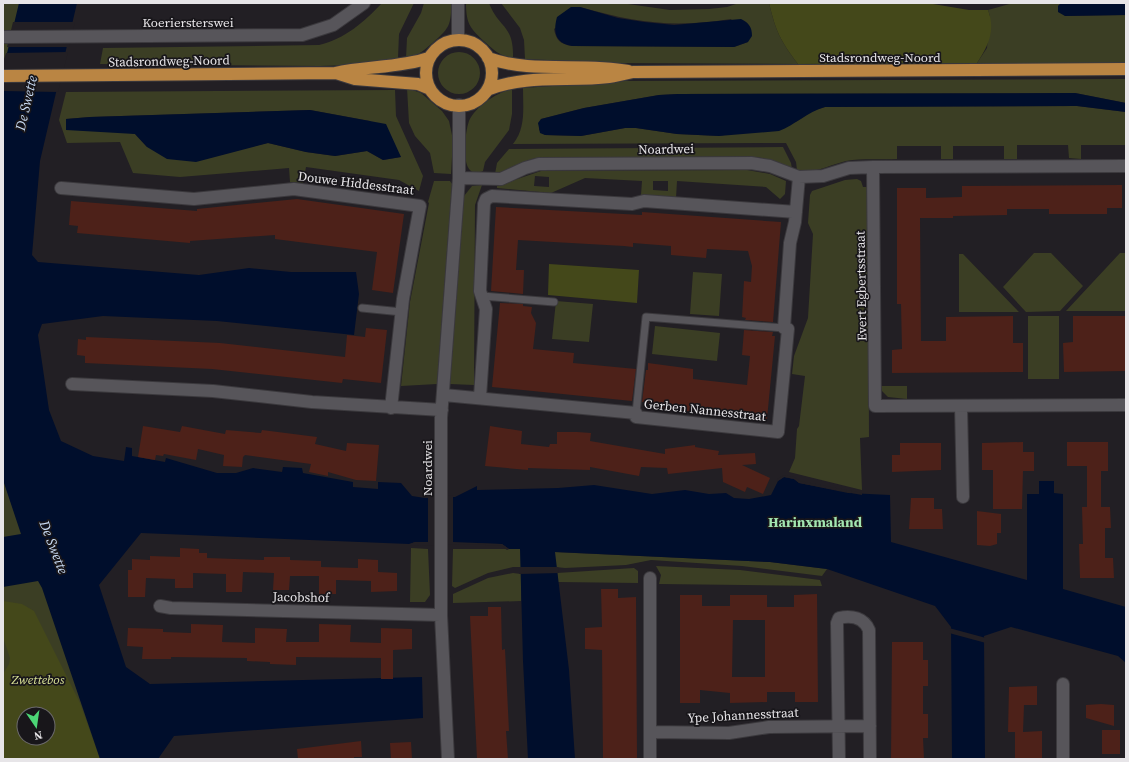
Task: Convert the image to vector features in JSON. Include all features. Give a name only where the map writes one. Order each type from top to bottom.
[{"type":"main road","points":[[458,40],[472,42],[484,52],[488,58],[492,74],[487,90],[475,101],[459,105],[442,101],[430,89],[426,74],[429,58],[433,52],[444,43],[458,40]]},
{"type":"main road","name":"Stadsrondweg-Noord","points":[[3,76],[335,73],[354,68],[418,62],[429,58]]},
{"type":"main road","name":"Stadsrondweg-Noord","points":[[488,58],[498,62],[515,64],[558,67],[608,67],[633,72]]},
{"type":"main road","name":"Stadsrondweg-Noord","points":[[487,90],[498,85],[516,82],[560,78],[609,77],[633,72],[1126,69]]},
{"type":"main road","name":"Stadsrondweg-Noord","points":[[335,73],[355,79],[418,84],[430,89]]},
{"type":"street","name":"Koeriersterswei","points":[[3,37],[302,35],[333,25],[364,3]]},
{"type":"street","points":[[458,3],[458,40]]},
{"type":"street","name":"Noardwei","points":[[448,759],[441,615],[442,410],[459,178],[459,105]]},
{"type":"street","name":"Noardwei","points":[[459,178],[501,179],[525,168],[539,164],[762,164],[800,178],[823,176],[849,168],[874,167]]},
{"type":"street","points":[[874,167],[1126,166]]},
{"type":"street","name":"Evert Egbertsstraat","points":[[874,167],[875,406],[1126,405]]},
{"type":"street","name":"Gerben Nannesstraat","points":[[444,395],[480,397],[636,413],[636,417],[778,432],[788,329],[784,328],[790,243],[796,212],[800,178]]},
{"type":"street","name":"Douwe Hiddesstraat","points":[[61,188],[194,199],[294,189],[420,206],[402,312],[390,408]]},
{"type":"street","points":[[480,397],[486,309],[480,291],[484,204],[486,199],[492,196],[632,204],[644,201],[796,212]]},
{"type":"street","points":[[72,384],[213,391],[312,402],[442,410]]},
{"type":"street","points":[[961,406],[963,497]]},
{"type":"street","points":[[650,578],[650,759]]},
{"type":"street","name":"Jacobshof","points":[[160,606],[171,608],[441,615]]},
{"type":"street","points":[[838,759],[837,623],[839,618],[843,617],[859,619],[867,625],[869,630],[870,759]]},
{"type":"street","points":[[1063,684],[1063,759]]},
{"type":"street","name":"Ype Johannesstraat","points":[[650,732],[729,732],[769,727],[870,726]]},
{"type":"lane","points":[[482,296],[554,302]]},
{"type":"lane","points":[[362,308],[402,312]]},
{"type":"lane","points":[[636,413],[646,317],[784,328]]},
{"type":"green space","points":[[3,3],[24,3],[3,123]]},
{"type":"green space","points":[[382,3],[414,3],[399,34],[398,58],[351,65],[320,66],[100,64],[103,48],[319,45],[337,39],[354,29]]},
{"type":"green space","points":[[424,3],[451,3],[451,18],[447,27],[436,40],[416,55],[406,58],[407,38],[421,13]]},
{"type":"green space","points":[[466,3],[489,3],[511,39],[513,58],[495,51],[473,30],[468,22]]},
{"type":"green space","points":[[501,3],[621,3],[670,10],[709,9],[727,7],[739,3],[769,3],[779,35],[798,64],[614,63],[525,59],[524,40],[520,28]],"holes":[[[580,7],[638,20],[673,23],[710,22],[731,19],[748,42],[734,47],[572,46],[564,44],[557,39],[554,29]]]},
{"type":"green space","points":[[769,3],[927,3],[969,10],[988,10],[991,32],[990,38],[977,63],[798,64],[779,35]]},
{"type":"green space","points":[[1013,3],[1061,3],[1058,6],[1065,16],[1126,15],[1126,63],[977,63],[987,48],[990,16],[988,10]]},
{"type":"green space","points":[[459,52],[474,58],[480,73],[474,88],[459,94],[444,88],[438,73],[444,58]]},
{"type":"green space","points":[[1126,79],[1126,103],[1075,93],[659,95],[584,108],[541,119],[539,130],[545,135],[581,136],[625,128],[636,128],[677,134],[719,136],[796,122],[812,111],[825,107],[1077,106],[1126,112],[1126,145],[1081,145],[1081,159],[1069,158],[1068,145],[1017,145],[1017,159],[1004,159],[1004,146],[953,146],[953,159],[941,159],[941,146],[897,146],[897,159],[852,160],[816,170],[804,171],[797,170],[796,162],[786,143],[513,144],[522,125],[523,88],[625,81]]},
{"type":"green space","points":[[407,88],[421,93],[442,111],[449,121],[453,140],[451,174],[434,173],[430,153],[415,136],[409,123]]},
{"type":"green space","points":[[512,89],[512,114],[509,130],[485,162],[483,171],[475,173],[470,170],[465,155],[466,135],[469,121],[476,111],[487,101],[500,93]]},
{"type":"green space","points":[[395,90],[396,116],[423,176],[419,191],[399,180],[306,167],[303,183],[290,182],[289,168],[180,177],[133,173],[120,142],[67,143],[59,120],[66,92]],"holes":[[[310,110],[370,121],[401,157],[383,160],[367,151],[335,156],[306,152],[268,143],[249,147],[147,147],[135,134],[66,119]]]},
{"type":"green space","points":[[783,147],[791,163],[792,169],[770,160],[757,157],[537,158],[495,174],[497,163],[509,149]]},
{"type":"green space","points":[[747,170],[770,174],[786,181],[785,194],[780,199],[766,187],[677,181],[676,198],[641,195],[642,181],[585,178],[551,193],[497,188],[497,186],[541,171]],"holes":[[[535,176],[549,177],[549,187],[534,186]],[[653,181],[668,181],[668,191],[653,190]]]},
{"type":"green space","points":[[857,179],[861,181],[863,187],[868,187],[869,437],[860,438],[862,490],[789,472],[795,458],[797,429],[799,426],[805,376],[792,374],[794,356],[808,318],[813,234],[808,223],[810,195],[812,191],[845,180]]},
{"type":"green space","points":[[434,181],[450,181],[452,184],[437,384],[401,386],[410,302],[428,202]]},
{"type":"green space","points":[[482,185],[475,205],[474,385],[450,384],[464,196],[472,186]]},
{"type":"green space","points":[[1034,253],[1051,253],[1083,286],[1060,311],[1026,312],[1003,287]]},
{"type":"green space","points":[[1120,253],[1126,253],[1126,311],[1066,311]]},
{"type":"green space","points":[[959,254],[963,254],[1019,312],[959,312]]},
{"type":"green space","points":[[549,264],[639,270],[637,303],[548,295]]},
{"type":"green space","points":[[693,272],[722,274],[719,316],[690,314]]},
{"type":"green space","points":[[556,301],[593,304],[589,342],[552,339]]},
{"type":"green space","points":[[1028,316],[1059,316],[1059,379],[1028,379]]},
{"type":"green space","points":[[655,326],[720,333],[717,361],[652,354]]},
{"type":"green space","points":[[881,386],[907,386],[907,399],[888,397],[882,391]]},
{"type":"green space","name":"Zwettebos","points":[[3,464],[102,759],[3,759]]},
{"type":"green space","points":[[411,548],[428,549],[430,595],[425,602],[410,602]]},
{"type":"green space","points":[[453,549],[521,549],[521,567],[513,567],[488,573],[455,588],[452,586]]},
{"type":"green space","points":[[554,552],[770,562],[827,569],[822,576],[742,566],[651,560],[626,565],[565,568],[556,567]]},
{"type":"green space","points":[[656,566],[740,570],[820,580],[822,586],[659,584],[661,575]]},
{"type":"green space","points":[[634,568],[638,571],[638,583],[558,582],[557,573]]},
{"type":"green space","points":[[513,573],[521,574],[521,601],[453,603],[453,594],[488,578]]},
{"type":"green space","points":[[3,601],[22,604],[34,611],[80,703],[100,759],[3,759],[3,674],[9,664],[10,658],[3,637]]},
{"type":"water","name":"De Swette","points":[[19,3],[77,3],[40,161],[32,255],[38,262],[199,275],[249,268],[291,272],[356,272],[359,294],[354,335],[217,321],[103,316],[42,324],[38,335],[49,410],[61,441],[93,456],[124,461],[126,447],[132,448],[132,456],[165,462],[166,458],[217,473],[236,473],[253,468],[282,472],[283,467],[302,468],[303,473],[353,482],[353,487],[378,489],[378,482],[401,483],[412,496],[425,498],[455,497],[477,486],[477,490],[558,488],[594,485],[652,494],[685,490],[709,494],[726,493],[734,498],[749,499],[771,495],[778,481],[784,477],[794,479],[799,483],[848,493],[890,495],[891,542],[1027,580],[1027,494],[1039,494],[1039,481],[1054,481],[1054,493],[1063,494],[1063,589],[1126,607],[1126,663],[1118,656],[1011,627],[984,636],[985,759],[952,759],[951,627],[935,606],[827,569],[770,562],[555,552],[569,670],[575,759],[528,759],[523,661],[520,549],[509,549],[502,544],[415,542],[409,544],[141,533],[99,585],[126,667],[150,684],[422,677],[423,718],[174,736],[158,759],[100,759],[42,588],[38,581],[3,587],[3,537],[21,534],[3,480],[3,70]]},
{"type":"water","points":[[1061,3],[1126,3],[1126,15],[1065,16],[1058,12],[1058,6]]},
{"type":"water","points":[[571,7],[580,7],[618,18],[674,25],[741,19],[750,26],[752,36],[748,42],[734,47],[572,46],[566,45],[559,39],[555,27],[557,17]]},
{"type":"water","points":[[1075,93],[1126,103],[1126,112],[1077,106],[825,107],[812,112],[779,131],[719,136],[677,134],[636,128],[625,128],[581,136],[545,135],[540,133],[538,123],[541,119],[584,108],[659,95]]},
{"type":"water","points":[[310,110],[386,124],[401,157],[383,160],[367,151],[335,156],[306,152],[268,143],[196,162],[167,159],[147,147],[135,134],[66,130],[66,119],[90,117]]},
{"type":"pier","points":[[13,22],[75,22],[69,47],[7,47]]},
{"type":"pier","points":[[68,52],[58,92],[3,91],[3,62],[6,53]]},
{"type":"pier","points":[[784,475],[794,477],[800,481],[862,493],[862,495],[799,483],[794,479],[784,477],[778,481],[777,479]]},
{"type":"pier","points":[[453,495],[453,542],[502,544],[509,549],[507,550],[502,546],[469,544],[410,546],[410,544],[415,542],[428,542],[428,496]]},
{"type":"pier","points":[[519,567],[558,567],[559,573],[519,574]]},
{"type":"pier","points":[[949,628],[986,638],[986,643],[949,633]]},
{"type":"building","points":[[1122,185],[1122,208],[1107,208],[1107,214],[1049,214],[1049,209],[1007,209],[1007,215],[920,218],[921,341],[946,341],[946,317],[1013,316],[1013,343],[1023,343],[1023,372],[892,373],[892,350],[902,349],[901,304],[897,304],[897,188],[926,188],[926,198],[962,197],[962,186]]},
{"type":"building","points":[[297,199],[404,214],[393,293],[372,290],[377,252],[275,239],[275,235],[190,241],[190,243],[77,233],[78,226],[69,225],[71,201],[197,211],[197,209]]},
{"type":"building","points":[[496,207],[642,215],[642,212],[781,222],[773,322],[745,320],[746,318],[742,317],[744,281],[751,282],[752,266],[748,251],[707,249],[706,258],[671,255],[671,246],[633,243],[633,247],[518,240],[516,270],[524,270],[523,294],[491,291]]},
{"type":"building","points":[[500,303],[523,304],[523,306],[532,307],[531,313],[536,323],[533,349],[574,353],[573,363],[636,369],[632,401],[492,387]]},
{"type":"building","points":[[1073,316],[1126,316],[1126,371],[1064,372],[1063,343],[1073,342]]},
{"type":"building","points":[[366,328],[387,330],[381,383],[343,379],[342,383],[212,369],[85,363],[85,356],[77,355],[78,339],[86,340],[86,337],[220,343],[345,357],[347,335],[365,337]]},
{"type":"building","points":[[744,330],[773,332],[772,336],[775,336],[767,419],[644,407],[644,402],[642,402],[648,363],[693,369],[693,379],[747,385],[750,356],[742,355]]},
{"type":"building","points":[[143,426],[180,432],[182,426],[225,434],[226,430],[261,433],[262,430],[317,437],[315,444],[346,451],[347,443],[379,445],[376,481],[356,480],[328,472],[328,476],[309,472],[311,464],[245,455],[243,457],[242,467],[223,466],[224,455],[198,449],[196,460],[164,454],[163,456],[156,455],[155,460],[138,457]]},
{"type":"building","points":[[490,426],[522,431],[521,444],[549,447],[550,444],[557,444],[557,432],[577,432],[591,433],[590,441],[665,454],[665,449],[695,445],[695,447],[719,451],[718,455],[755,453],[756,464],[742,465],[770,478],[763,494],[747,487],[745,492],[723,482],[722,468],[668,474],[667,468],[641,467],[639,476],[590,467],[590,470],[528,468],[528,470],[485,466]]},
{"type":"building","points":[[1023,442],[1023,452],[1034,452],[1034,471],[1023,471],[1022,509],[993,509],[993,470],[982,470],[982,443]]},
{"type":"building","points":[[1067,442],[1108,442],[1108,471],[1101,471],[1101,507],[1110,507],[1111,528],[1105,528],[1105,558],[1113,558],[1114,578],[1080,578],[1079,544],[1083,544],[1082,507],[1087,507],[1087,466],[1067,466]]},
{"type":"building","points":[[900,443],[941,443],[941,470],[892,472],[892,455],[900,455]]},
{"type":"building","points":[[911,498],[934,498],[934,509],[942,509],[943,529],[909,529]]},
{"type":"building","points":[[977,511],[1001,514],[1001,533],[997,533],[997,544],[990,546],[977,545]]},
{"type":"building","points":[[180,548],[199,549],[199,553],[207,553],[207,558],[264,560],[264,557],[290,557],[290,560],[321,561],[321,567],[358,568],[358,559],[378,560],[378,572],[397,573],[397,591],[371,592],[371,581],[336,580],[336,594],[319,594],[319,576],[290,576],[289,590],[273,590],[274,573],[243,572],[242,592],[226,592],[226,574],[193,573],[193,588],[175,588],[175,579],[146,578],[145,597],[128,597],[128,570],[132,570],[132,559],[150,560],[150,556],[180,557]]},
{"type":"building","points":[[601,589],[618,589],[618,598],[636,597],[637,759],[603,759],[602,650],[585,649],[585,628],[602,627]]},
{"type":"building","points":[[817,594],[818,702],[795,702],[795,692],[767,692],[767,702],[730,703],[730,693],[700,690],[700,703],[680,703],[680,595],[702,595],[702,606],[730,606],[730,595],[767,595],[767,607],[794,607],[794,595]],"holes":[[[733,620],[765,620],[765,677],[732,677]]]},
{"type":"building","points":[[488,607],[501,607],[502,650],[505,649],[509,731],[506,731],[508,759],[477,759],[470,616],[488,616]]},
{"type":"building","points":[[191,624],[223,625],[222,642],[255,643],[255,628],[287,629],[286,642],[319,642],[319,624],[351,625],[350,642],[381,643],[381,628],[412,629],[412,649],[393,650],[393,679],[381,679],[381,658],[296,657],[296,665],[247,661],[247,658],[171,657],[171,659],[142,659],[143,647],[127,646],[128,628],[163,629],[163,632],[191,633]]},
{"type":"building","points":[[892,642],[923,642],[923,660],[928,660],[928,686],[923,686],[923,714],[928,714],[928,738],[923,738],[924,759],[891,759]]},
{"type":"building","points":[[1037,686],[1037,705],[1024,705],[1023,732],[1042,731],[1042,759],[1015,759],[1015,732],[1008,732],[1009,687]]},
{"type":"building","points":[[1086,705],[1114,705],[1114,726],[1086,718]]},
{"type":"building","points":[[1102,730],[1120,730],[1120,754],[1102,754]]},
{"type":"building","points":[[361,741],[362,757],[354,757],[354,759],[298,759],[297,749]]},
{"type":"building","points":[[411,742],[412,759],[391,759],[390,743]]},
{"type":"district","name":"Harinxmaland","points":[[815,522]]}]
